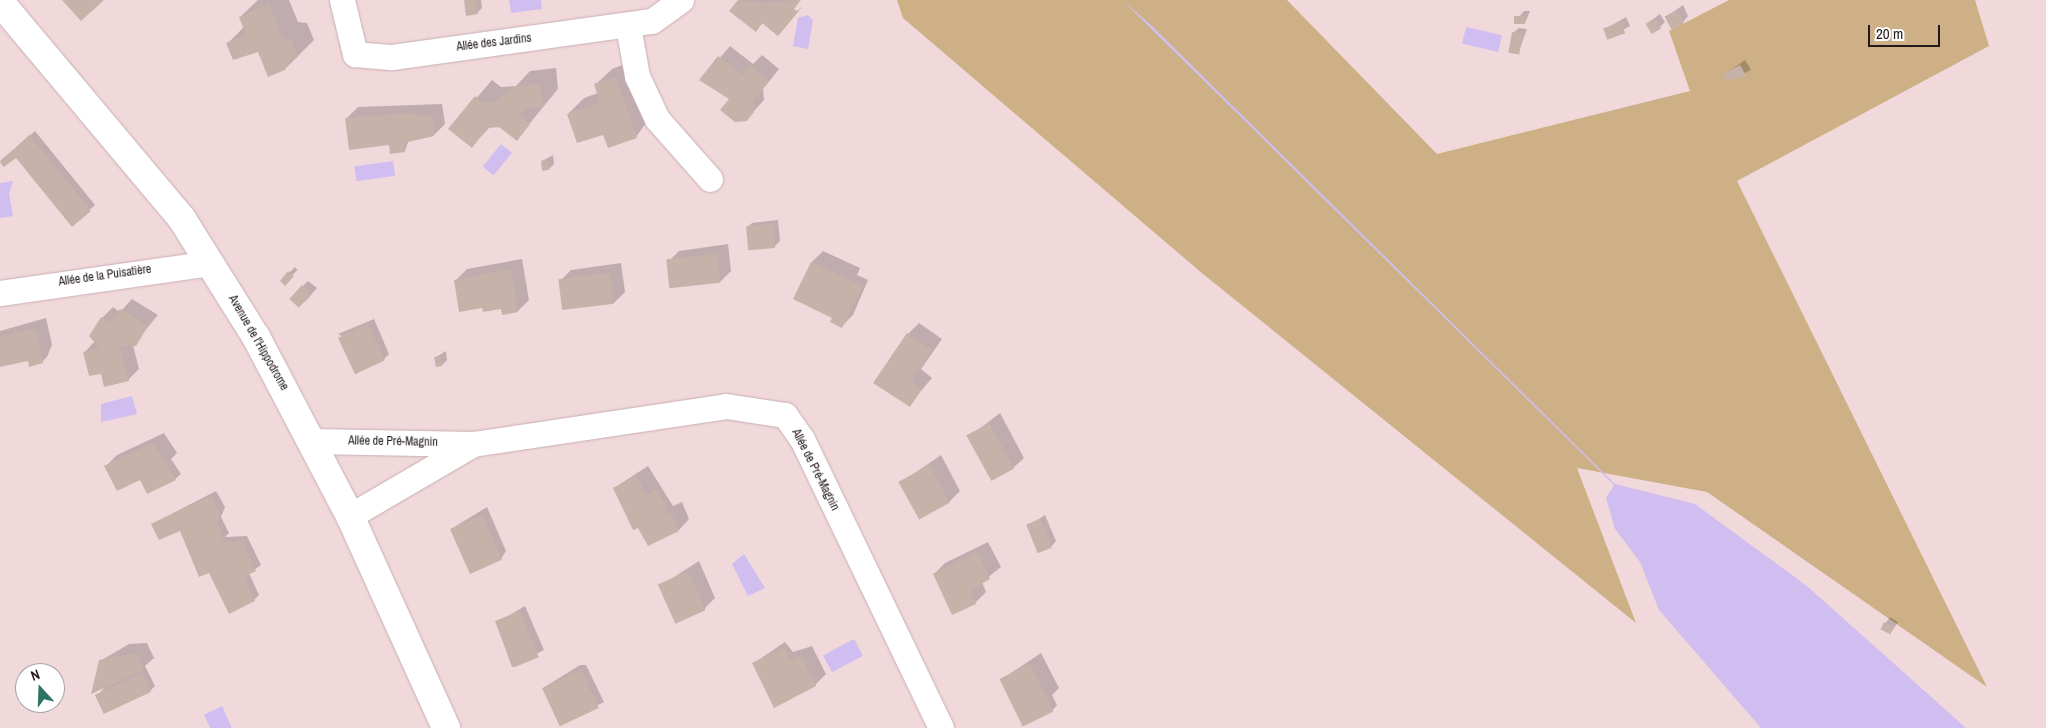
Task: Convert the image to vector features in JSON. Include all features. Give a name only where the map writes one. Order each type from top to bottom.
[{"type":"main road","name":"Avenue de l'Hippodrome","points":[[0,2],[182,219],[210,263],[313,441],[350,516],[446,728]]},
{"type":"street","name":"Allée des Jardins","points":[[342,0],[355,54],[383,56],[628,26],[652,21],[681,0]]},
{"type":"street","points":[[628,26],[638,76],[657,119],[710,179]]},
{"type":"street","name":"Allée de la Puisatière","points":[[0,292],[210,263]]},
{"type":"street","name":"Allée de Pré-Magnin","points":[[313,441],[473,444],[726,406],[785,415],[802,439],[941,728]]},
{"type":"street","name":"Allée de Pré-Magnin","points":[[350,516],[473,444]]},
{"type":"shaded area","points":[[509,0],[541,0],[542,9],[511,13]]},
{"type":"shaded area","points":[[897,0],[1287,0],[1437,154],[1690,91],[1669,31],[1729,0],[1975,0],[1989,46],[1737,181],[1987,687],[1707,492],[1577,468],[1636,623],[1203,274],[903,18]]},
{"type":"shaded area","points":[[1122,0],[1152,26],[1615,484],[1695,504],[1807,586],[1966,728],[1761,728],[1659,610],[1640,562],[1615,529],[1606,498],[1614,485]]},
{"type":"shaded area","points":[[808,15],[813,20],[808,49],[793,46],[798,18]]},
{"type":"shaded area","points":[[1466,27],[1502,35],[1498,52],[1462,44]]},
{"type":"shaded area","points":[[501,144],[512,153],[494,175],[483,167]]},
{"type":"shaded area","points":[[393,161],[395,176],[356,181],[354,166]]},
{"type":"shaded area","points":[[13,181],[9,194],[13,216],[0,218],[0,183]]},
{"type":"shaded area","points":[[132,396],[137,414],[101,422],[101,404]]},
{"type":"shaded area","points":[[744,554],[765,588],[748,596],[732,564]]},
{"type":"shaded area","points":[[854,639],[863,656],[832,672],[823,655]]},
{"type":"shaded area","points":[[222,706],[232,728],[210,728],[204,715]]},
{"type":"building","points":[[62,0],[104,0],[81,21]]},
{"type":"building","points":[[464,0],[476,0],[478,14],[466,16]]},
{"type":"building","points":[[738,0],[763,3],[801,0],[794,9],[798,12],[778,36],[762,23],[756,32],[729,11]]},
{"type":"building","points":[[269,4],[282,38],[291,39],[298,57],[290,60],[285,70],[268,77],[258,52],[233,60],[226,43],[246,35],[239,17]]},
{"type":"building","points":[[1677,10],[1684,23],[1672,30],[1665,17]]},
{"type":"building","points":[[1514,16],[1525,16],[1525,24],[1514,24]]},
{"type":"building","points":[[1655,18],[1661,28],[1652,34],[1646,24]]},
{"type":"building","points":[[1621,22],[1625,33],[1607,40],[1603,28]]},
{"type":"building","points":[[1512,32],[1523,34],[1519,55],[1508,53]]},
{"type":"building","points":[[718,56],[743,75],[750,65],[769,81],[753,101],[754,112],[747,121],[735,122],[720,110],[729,99],[699,80]]},
{"type":"building","points":[[1740,65],[1746,76],[1727,81],[1723,74]]},
{"type":"building","points":[[616,77],[637,138],[608,148],[603,135],[577,143],[567,114],[600,103],[594,84]]},
{"type":"building","points":[[540,84],[543,107],[525,108],[520,115],[530,124],[517,141],[499,127],[487,128],[472,148],[448,129],[475,96],[484,103],[496,102],[513,87]]},
{"type":"building","points":[[416,113],[416,116],[432,115],[434,136],[404,143],[405,152],[390,154],[389,145],[349,150],[345,118]]},
{"type":"building","points":[[29,135],[91,211],[72,227],[16,158],[4,167],[0,163]]},
{"type":"building","points":[[548,160],[549,170],[542,171],[541,161]]},
{"type":"building","points":[[773,224],[775,248],[748,250],[746,226]]},
{"type":"building","points":[[717,254],[720,283],[669,288],[666,259]]},
{"type":"building","points":[[811,262],[863,286],[842,328],[830,322],[832,318],[793,299]]},
{"type":"building","points":[[511,269],[518,312],[502,315],[501,309],[483,312],[482,308],[459,312],[454,280]]},
{"type":"building","points":[[288,271],[294,276],[285,286],[280,281]]},
{"type":"building","points":[[610,273],[614,304],[562,310],[558,279]]},
{"type":"building","points":[[302,285],[312,294],[299,308],[289,299]]},
{"type":"building","points":[[120,309],[148,326],[136,346],[120,346],[129,381],[104,387],[101,374],[89,376],[83,352],[100,348],[89,336],[101,317],[110,323]]},
{"type":"building","points":[[368,324],[385,360],[355,374],[338,338]]},
{"type":"building","points":[[35,329],[43,363],[29,367],[28,361],[0,367],[0,337]]},
{"type":"building","points":[[907,333],[932,350],[911,381],[922,389],[910,407],[873,383]]},
{"type":"building","points":[[441,356],[442,366],[436,367],[434,357]]},
{"type":"building","points":[[989,423],[1014,468],[991,481],[966,436]]},
{"type":"building","points":[[153,443],[176,480],[147,494],[140,480],[117,491],[104,466]]},
{"type":"building","points":[[929,465],[950,503],[919,520],[898,482]]},
{"type":"building","points":[[637,476],[646,495],[657,489],[668,511],[657,519],[671,512],[679,531],[648,546],[638,528],[633,530],[613,488]]},
{"type":"building","points":[[211,496],[220,513],[217,522],[224,539],[219,542],[242,541],[256,571],[244,577],[255,601],[229,614],[209,573],[199,577],[180,531],[159,540],[151,524]]},
{"type":"building","points":[[482,515],[502,560],[470,574],[450,529]]},
{"type":"building","points":[[1040,519],[1052,548],[1038,553],[1026,525]]},
{"type":"building","points":[[977,552],[990,579],[970,590],[976,604],[952,615],[933,574]]},
{"type":"building","points":[[688,571],[705,610],[675,624],[658,584]]},
{"type":"building","points":[[520,611],[539,657],[514,667],[495,621]]},
{"type":"building","points":[[1884,622],[1894,627],[1890,634],[1880,629]]},
{"type":"building","points":[[784,648],[791,661],[801,656],[816,686],[774,708],[752,663]]},
{"type":"building","points":[[136,653],[144,670],[91,694],[99,660]]},
{"type":"building","points":[[1030,664],[1053,712],[1023,727],[999,679]]},
{"type":"building","points":[[581,670],[599,708],[560,726],[542,688]]},
{"type":"building","points":[[142,673],[151,692],[104,714],[95,695]]}]
